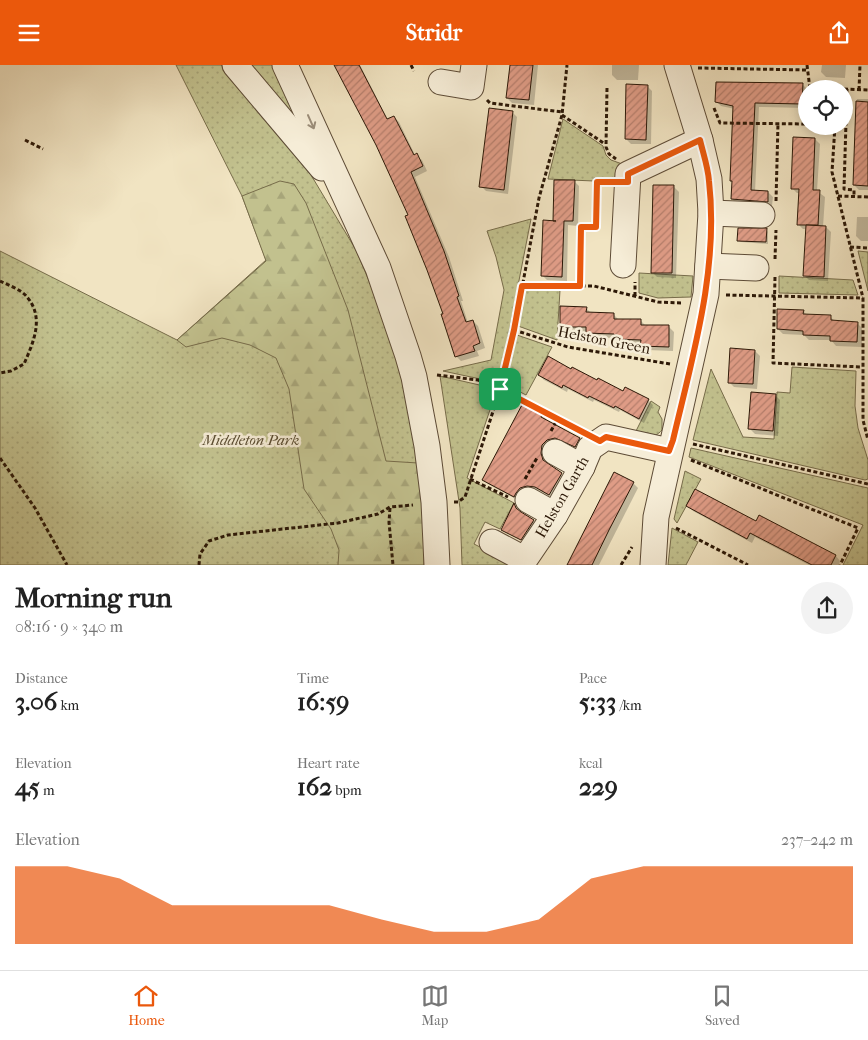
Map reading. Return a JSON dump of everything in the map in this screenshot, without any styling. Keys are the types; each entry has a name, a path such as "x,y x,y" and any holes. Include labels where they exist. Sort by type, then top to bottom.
{"street":[{"path":"235,65 341,190"},
{"path":"285,65 378,268 408,355 427,446 434,502 437,565"},
{"path":"653,565 656,517 705,299 711,213 709,179 679,66"},
{"path":"441,82 472,76"},
{"path":"623,265 633,176 700,140"},
{"path":"711,213 771,218"},
{"path":"708,266 769,271"},
{"name":"Helston Garth","path":"523,562 555,515 582,467 590,448 606,437 671,445"},
{"path":"555,452 582,467"},
{"path":"528,500 555,515"},
{"path":"492,542 523,562"}],"path":[{"path":"411,65 414,71"},
{"path":"200,565 200,554 209,541 228,535 338,523 378,514 390,507 434,502 458,502 465,497 500,389 514,330 539,197 562,114 567,65"},
{"path":"777,65 777,70"},
{"path":"807,65 809,80"},
{"path":"859,90 860,65"},
{"path":"679,66 808,70"},
{"path":"472,76 490,103 562,114 606,144"},
{"path":"580,286 581,227 596,227 597,182 633,176 630,163 614,158 609,153 606,144 607,88"},
{"path":"853,90 868,90"},
{"path":"711,100 720,123 798,124"},
{"path":"778,123 769,271 775,296 773,363 862,367"},
{"path":"834,135 832,172 863,298 862,420 868,441"},
{"path":"845,135 844,189 854,190 854,197"},
{"path":"25,140 42,149"},
{"path":"838,196 868,197"},
{"path":"850,247 868,248"},
{"path":"0,281 27,296 36,315 37,330 24,365 11,371 0,373"},
{"path":"522,286 594,286 658,302 775,296 863,298"},
{"name":"Helston Green","path":"514,330 568,347 690,368"},
{"path":"437,375 478,380 500,389 600,441"},
{"path":"671,445 868,484"},
{"path":"671,445 858,528 840,565"},
{"path":"0,458 35,508 67,565"},
{"path":"470,479 514,500 528,500"},
{"path":"390,507 389,522 393,565"},
{"path":"656,517 748,565"}],"green space":[{"name":"Middleton Park","path":"176,65 221,65 311,175 356,250 388,326 405,392 418,463 424,565 0,565 0,251 177,340 266,260 242,196"},
{"path":"248,65 273,65 298,113 294,118"},
{"path":"563,119 603,146 606,155 611,160 628,166 619,178 594,178 594,181 548,179"},
{"path":"280,181 294,184 306,203 348,310 386,461 418,463 425,518 424,565 338,565 339,550 331,529 304,489 289,389 276,358 250,345 222,338 186,347 177,340 266,261 242,196"},
{"path":"531,219 499,383 443,371 491,360 504,290 487,231"},
{"path":"858,251 868,252 868,291"},
{"path":"639,273 693,276 691,297 658,298 639,293"},
{"path":"779,276 853,280 858,295 779,293"},
{"path":"525,289 560,290 557,340 518,326"},
{"path":"517,335 552,347 526,395 505,384"},
{"path":"792,367 856,371 855,406 858,428 868,460 868,479 865,480 693,440 711,369 743,437 774,439 777,392 790,393"},
{"path":"440,376 497,389 467,478 514,503 500,529 485,522 474,544 516,565 462,565 460,508"},
{"path":"651,401 660,407 658,412 662,419 662,430 652,437 634,435"},
{"path":"691,448 868,488 868,565 843,565 863,525 689,457"},
{"path":"685,471 701,479 677,523 674,519"},
{"path":"672,528 698,542 686,565 668,565"}],"building":[{"path":"334,65 359,65 387,119 394,116 414,155 417,153 423,166 411,172 444,251 466,322 473,320 480,343 473,346 475,351 455,357 441,314 443,314 405,216 408,215 376,145"},
{"path":"510,65 533,65 529,100 506,98"},
{"path":"716,82 798,83 798,104 755,103 751,190 768,191 768,202 731,199 733,106 715,102"},
{"path":"626,84 648,85 646,140 625,139"},
{"path":"856,101 868,102 868,186 853,185"},
{"path":"489,108 513,111 504,190 479,187"},
{"path":"793,137 815,138 813,190 820,190 818,225 797,225 799,189 791,189"},
{"path":"554,180 575,180 573,221 564,221 562,277 541,276 543,220 553,221"},
{"path":"653,185 674,185 672,273 651,273"},
{"path":"806,225 826,226 824,277 803,276"},
{"path":"738,228 767,228 766,242 737,241"},
{"path":"560,306 587,307 586,312 614,313 614,319 641,319 641,325 669,325 669,347 640,346 641,340 614,339 614,334 586,333 586,327 560,327"},
{"path":"777,309 804,310 803,314 831,315 831,320 858,322 857,342 830,341 830,336 803,335 803,331 777,329"},
{"path":"730,348 755,350 753,384 728,383"},
{"path":"548,356 571,369 572,367 597,380 598,378 623,391 625,387 649,399 639,419 615,406 614,408 589,396 588,398 563,385 562,388 538,375"},
{"path":"751,392 776,394 773,431 748,429"},
{"path":"523,403 543,413 541,417 580,438 575,447 555,438 547,440 542,445 541,453 543,460 562,473 549,495 535,487 527,486 520,488 514,497 482,480"},
{"path":"614,472 634,482 592,565 567,565"},
{"path":"695,489 756,521 759,515 836,555 831,565 812,565 750,533 747,539 686,506"},
{"path":"514,503 516,508 534,520 521,540 501,530"}],"route":[{"path":"700,140 709,179 711,213 706,295 669,451 606,437 600,441 500,389 522,286 580,286 581,227 596,227 597,182 628,182 628,174 700,140"}]}
